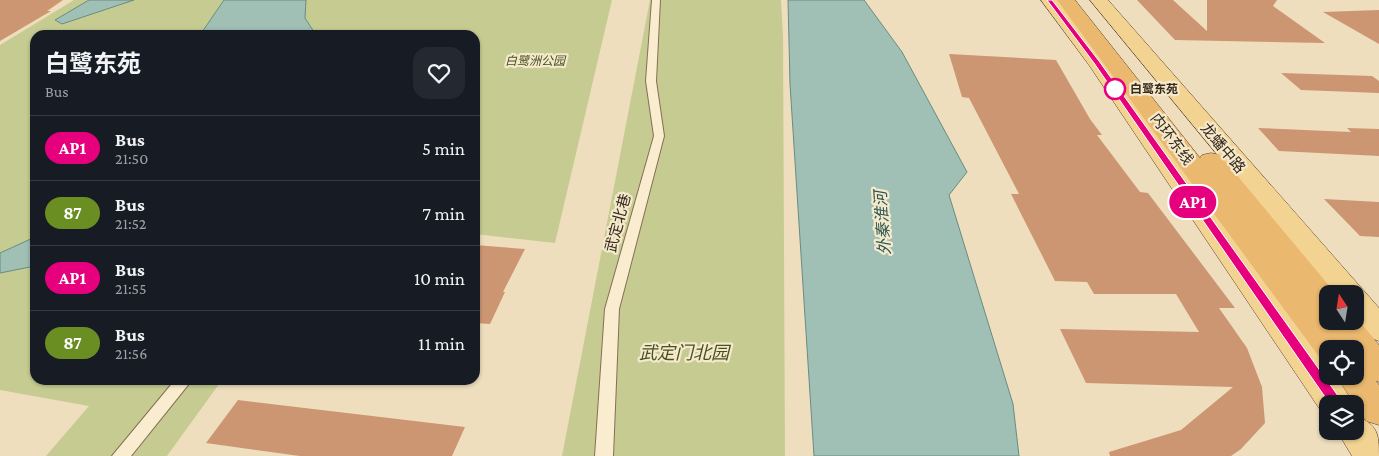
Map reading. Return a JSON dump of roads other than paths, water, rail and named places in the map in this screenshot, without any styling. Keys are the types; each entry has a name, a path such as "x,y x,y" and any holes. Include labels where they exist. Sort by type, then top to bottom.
{"highway":[{"name":"内环东线","path":"1066,0 1325,340"},
{"name":"内环东线","path":"1082,0 1319,294"},
{"path":"1348,330 1379,369"},
{"path":"1360,385 1379,411"}],"main road":[{"path":"1050,0 1097,62 1330,395"},
{"name":"龙蟠中路","path":"1099,0 1341,285"},
{"path":"1364,312 1379,329"},
{"path":"1361,440 1373,456"}],"lane":[{"name":"武定北巷","path":"604,456 612,309 659,136 651,81 656,0"},
{"path":"121,456 180,385"}],"water":[{"path":"89,0 134,0 62,24 55,20"},
{"path":"224,0 306,0 305,18 313,30 203,30"},
{"name":"外秦淮河","path":"788,0 864,0 902,52 967,172 949,195 1013,404 1019,456 814,456 790,84"},
{"path":"30,239 30,267 0,273 0,253"}],"place":[{"name":"白鹭东苑","path":"1115,89"}],"park label":[{"name":"白鹭洲公园","path":"535,61"},
{"name":"武定门北园","path":"684,353"}]}
